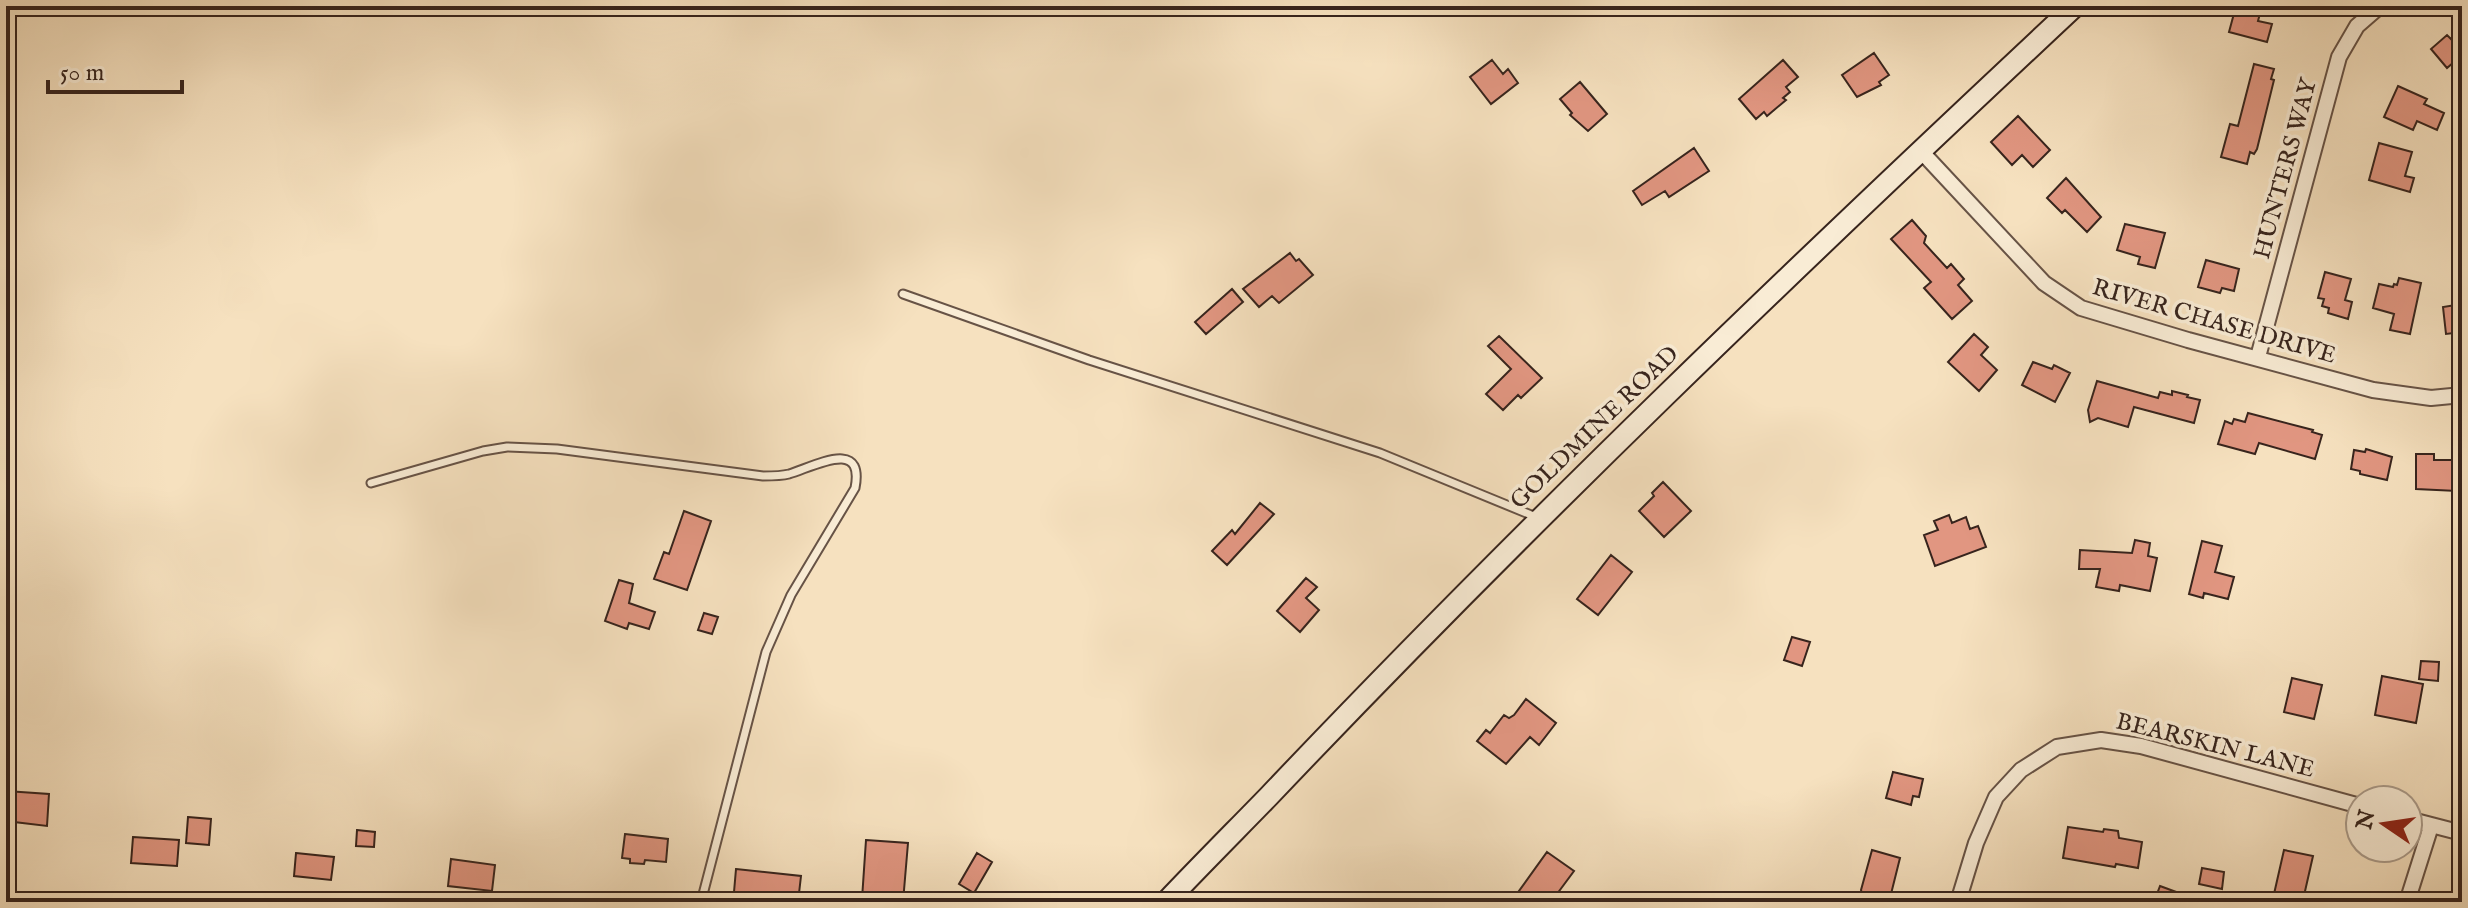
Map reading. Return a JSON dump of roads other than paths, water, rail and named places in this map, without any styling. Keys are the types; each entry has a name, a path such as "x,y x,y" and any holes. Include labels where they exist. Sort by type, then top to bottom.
{"main road":[{"name":"GOLDMINE ROAD","path":"1166,902 1538,518 1920,150 2075,6"}],"street":[{"name":"HUNTERS WAY","path":"2258,357 2339,57 2357,26 2380,6"},
{"name":"RIVER CHASE DRIVE","path":"1920,150 2044,283 2081,308 2373,390 2431,398 2462,395"},
{"name":"BEARSKIN LANE","path":"1958,902 1976,843 1996,797 2021,770 2057,747 2101,740 2141,746 2344,802"},
{"path":"2424,824 2462,833"},
{"path":"2407,902 2431,826"}],"lane":[{"path":"903,294 1089,360 1380,453 1538,518"},
{"path":"371,483 507,447 557,449 763,476 784,475 828,459 842,458 854,466 858,474 855,488 791,595 766,652 701,902"}]}
